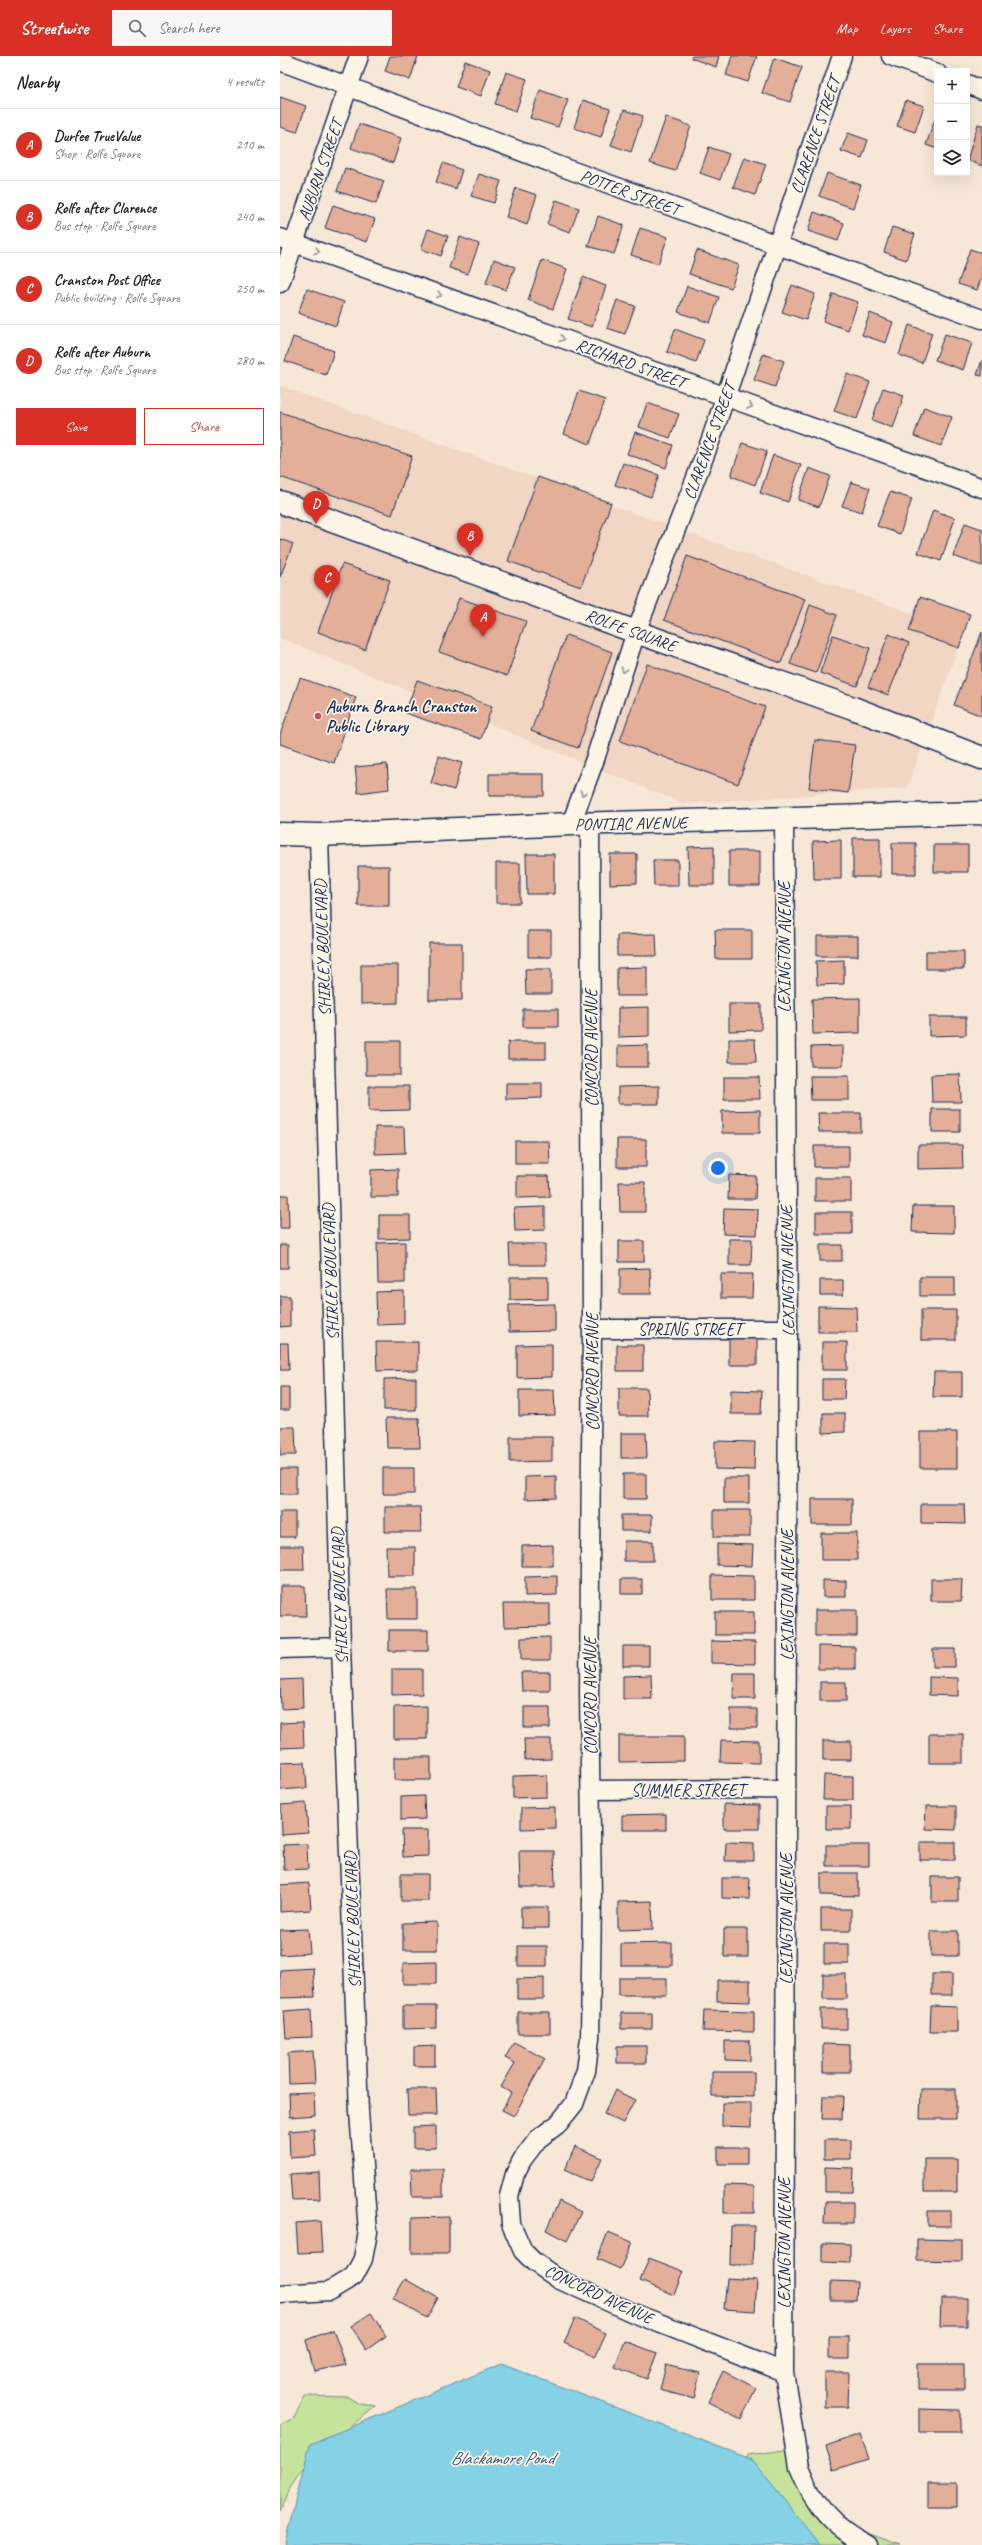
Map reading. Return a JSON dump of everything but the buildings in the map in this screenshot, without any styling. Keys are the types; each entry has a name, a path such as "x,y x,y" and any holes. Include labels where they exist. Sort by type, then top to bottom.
{"main road":[{"name":"ROLFE SQUARE","path":"280,502 636,632 853,708 982,758"},
{"name":"PONTIAC AVENUE","path":"280,834 319,835 581,824 982,813"}],"street":[{"name":"AUBURN STREET","path":"280,283 287,241 349,86 359,56"},
{"name":"CLARENCE STREET","path":"581,824 595,759 636,632 726,397 842,56"},
{"path":"891,56 934,72"},
{"name":"POTTER STREET","path":"280,61 777,246 982,319"},
{"path":"970,85 982,90"},
{"name":"RICHARD STREET","path":"287,241 982,488"},
{"name":"LEXINGTON AVENUE","path":"784,819 788,1329 784,2372 796,2452 805,2481 820,2509 855,2538 868,2545"},
{"name":"CONCORD AVENUE","path":"581,824 592,1329 589,1685 591,1790 590,2038 586,2071 580,2093 567,2114 538,2139 522,2160 515,2174 509,2196 511,2224 516,2238 534,2262 560,2280 631,2312 784,2372"},
{"name":"SHIRLEY BOULEVARD","path":"280,2294 329,2291 354,2276 363,2259 368,2232 359,2112 341,1647 319,835"},
{"name":"SPRING STREET","path":"592,1329 788,1329"},
{"path":"280,1649 341,1647"},
{"name":"SUMMER STREET","path":"591,1790 786,1790"}],"shaded area":[{"path":"280,386 964,632 907,788 684,804 280,638"}],"green space":[{"path":"305,2396 348,2397 359,2404 376,2406 333,2440 307,2464 287,2493 280,2511 280,2425 294,2418"},
{"path":"792,2449 799,2471 843,2524 900,2545 811,2545 737,2471 748,2455"}],"water":[{"name":"Blackamore Pond","path":"501,2364 751,2459 820,2545 284,2545 310,2444"}],"place":[{"name":"Rolfe after Auburn","path":"316,524"},
{"name":"Rolfe after Clarence","path":"470,556"},
{"name":"Cranston Post Office","path":"327,598"},
{"name":"Durfee TrueValue","path":"483,637"},
{"name":"Auburn Branch Cranston Public Library","path":"318,716"}]}
